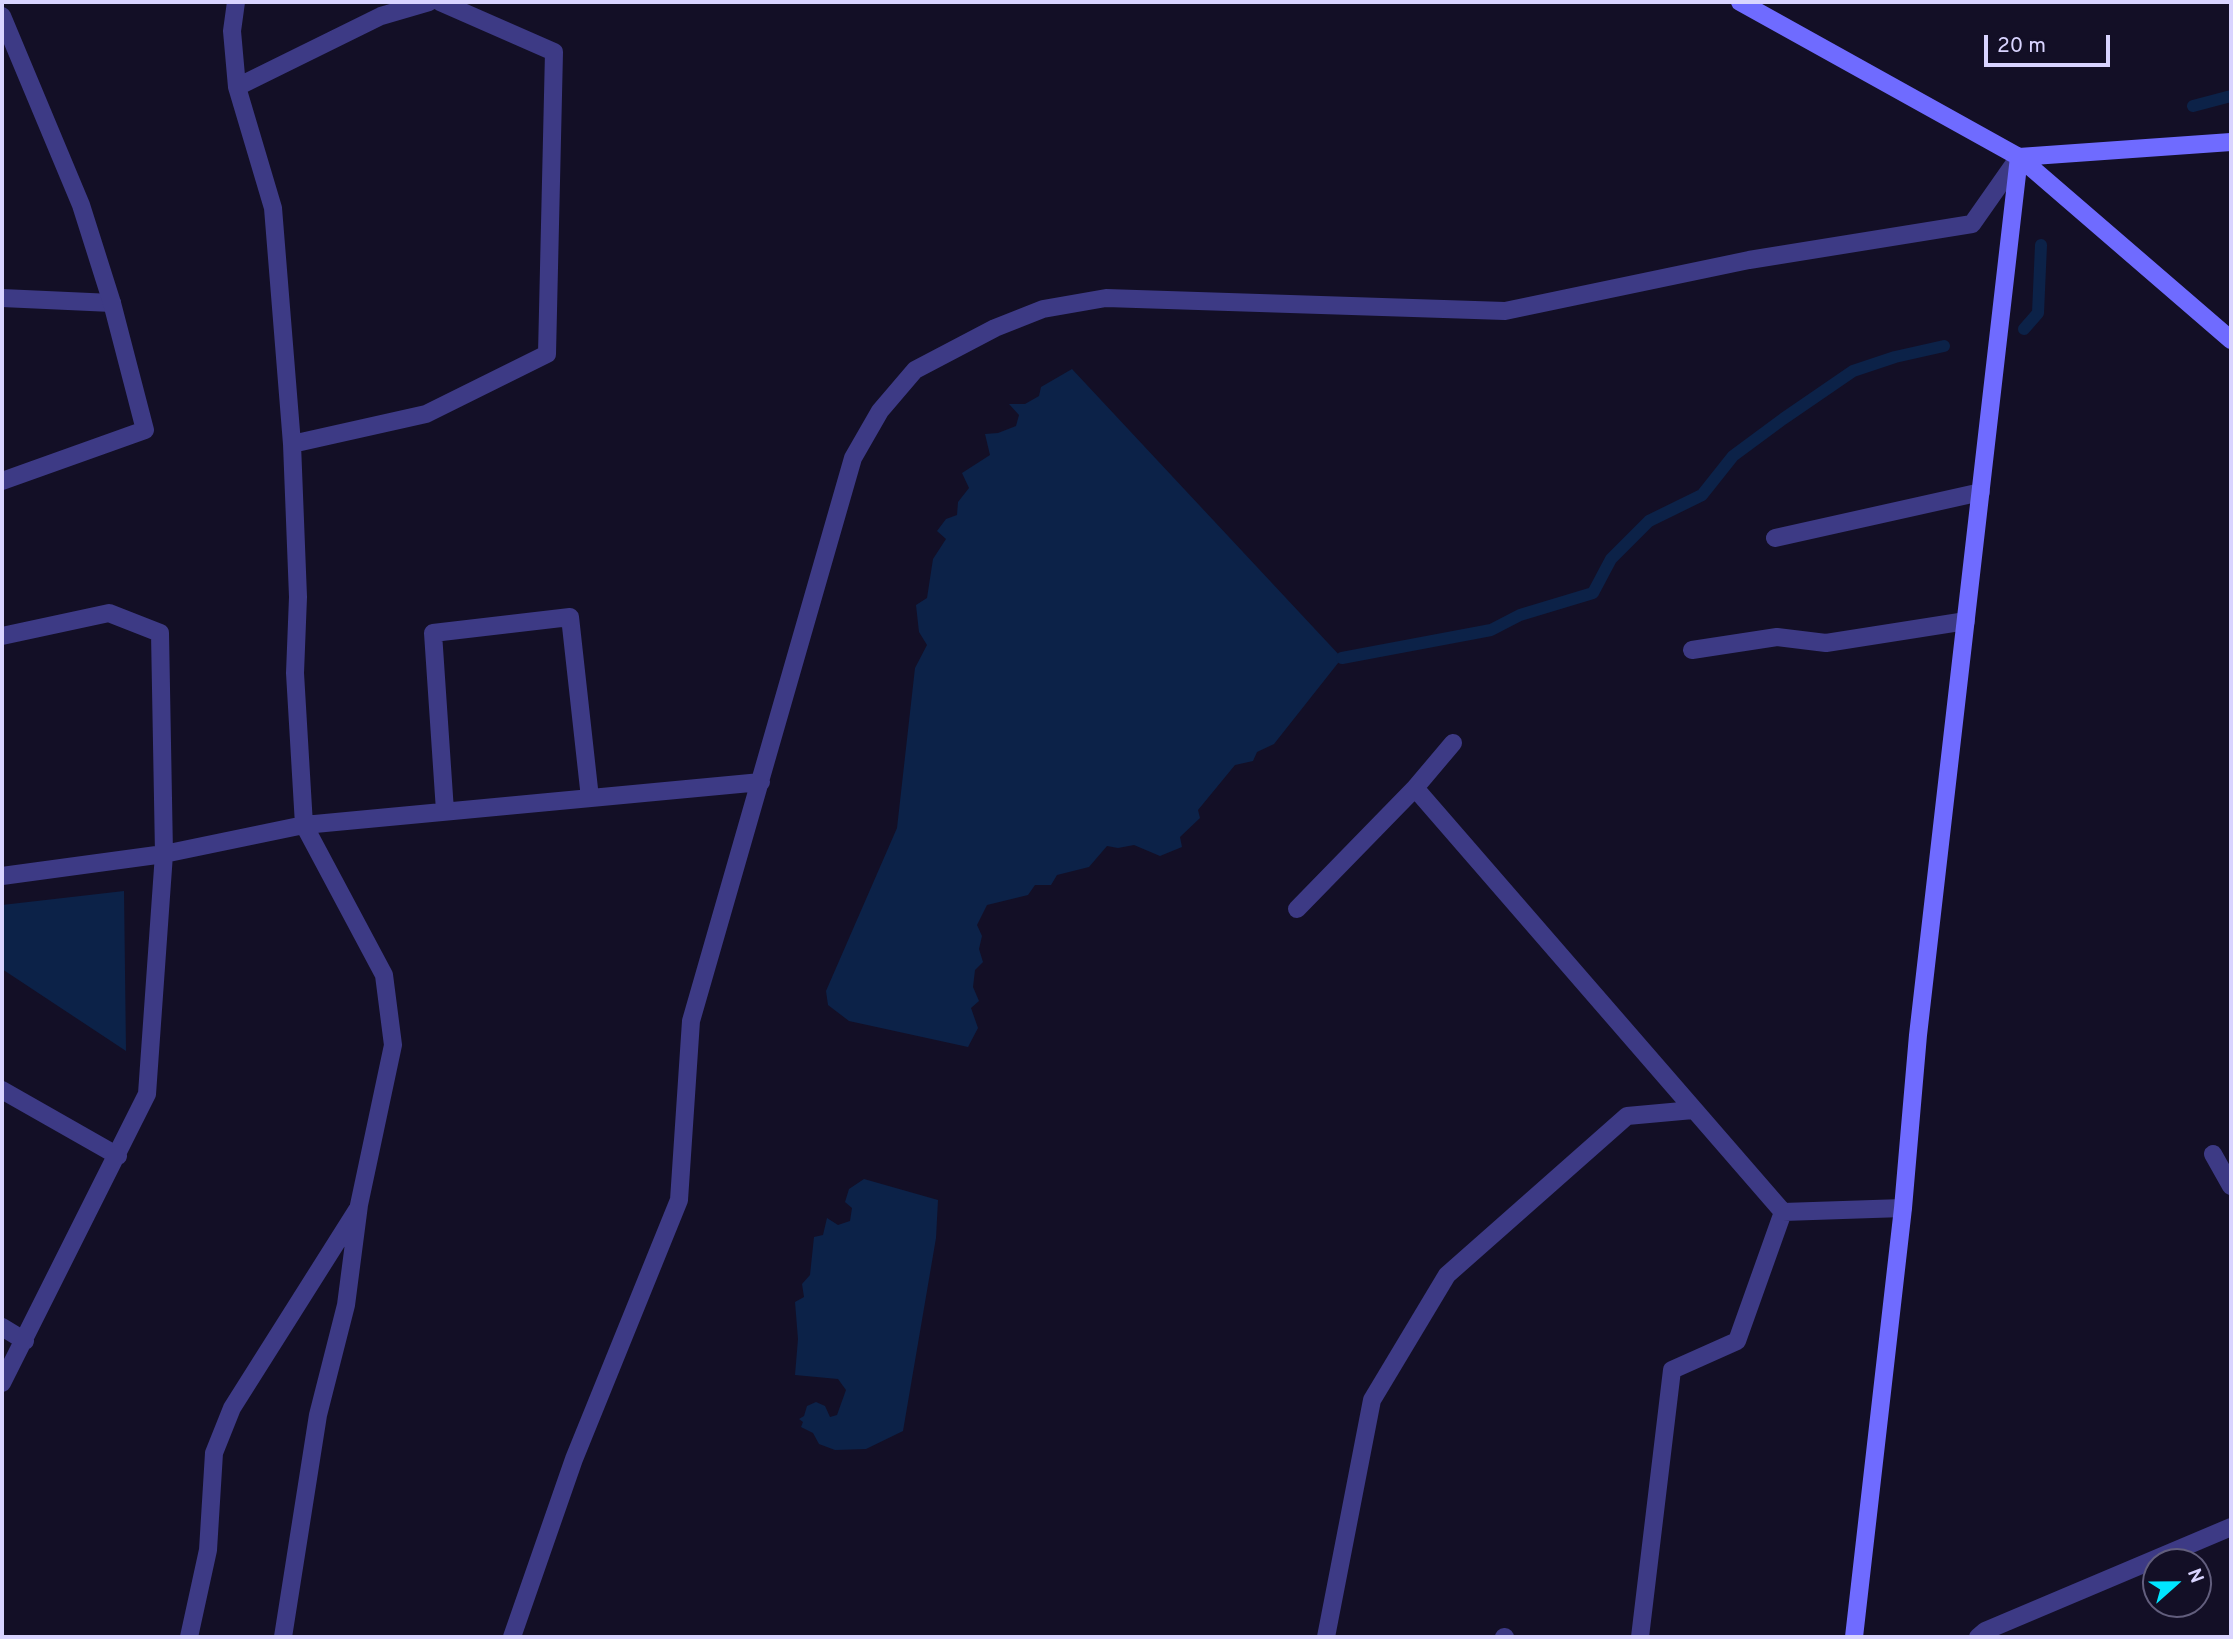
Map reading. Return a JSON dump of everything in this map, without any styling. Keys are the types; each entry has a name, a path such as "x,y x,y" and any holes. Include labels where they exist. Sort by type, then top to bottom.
{"street":[{"path":"236,2 232,31 237,87 273,208 292,444 298,597 295,673 304,825 384,975 393,1045 359,1206 346,1305 318,1415 283,1637"},
{"path":"237,87 381,16 429,2"},
{"path":"292,444 426,414 547,354 554,52 440,2"},
{"path":"1740,2 2020,157 2231,340"},
{"path":"2,16 81,205 112,303 145,430 2,481"},
{"path":"2020,157 2231,142"},
{"path":"1854,1637 1903,1208 1918,1035 2020,157"},
{"path":"512,1637 574,1459 679,1200 691,1021 853,458 880,411 915,370 995,328 1043,309 1106,298 1504,311 1749,260 1972,225 2020,157"},
{"path":"2,298 112,303"},
{"path":"1775,538 1981,492"},
{"path":"2,636 110,612 160,633 164,854 147,1094 2,1383"},
{"path":"446,811 433,633 570,617 590,798"},
{"path":"1692,650 1777,637 1826,643 1966,621"},
{"path":"1297,909 1415,788 1453,743"},
{"path":"2,876 164,854 304,825 761,782"},
{"path":"1415,788 1783,1212"},
{"path":"2,1090 118,1156"},
{"path":"1326,1637 1372,1400 1447,1275 1627,1116 1693,1110"},
{"path":"2213,1154 2231,1186"},
{"path":"188,1637 208,1550 214,1453 232,1408 359,1206"},
{"path":"1783,1212 1903,1208"},
{"path":"1640,1637 1672,1370 1737,1341 1783,1212"},
{"path":"2,1327 25,1341"},
{"path":"1984,1635 2231,1527"}],"water":[{"path":"1072,369 1342,658 1274,744 1257,752 1253,761 1235,765 1198,810 1200,818 1180,837 1182,847 1160,856 1134,845 1118,848 1107,846 1089,867 1057,875 1051,885 1035,885 1028,895 987,905 977,925 982,936 979,949 983,962 975,970 973,987 979,1001 971,1008 978,1028 968,1047 849,1021 828,1005 826,991 897,828 915,668 927,645 919,632 916,605 927,598 933,559 946,539 937,531 946,519 957,515 958,502 969,488 962,473 990,455 985,434 998,433 1016,426 1019,415 1009,404 1025,404 1039,396 1041,387"},
{"path":"124,891 126,1051 2,969 2,905"},
{"path":"864,1179 938,1200 936,1238 903,1431 866,1449 835,1450 819,1444 813,1433 801,1427 803,1422 799,1419 804,1416 807,1406 816,1402 825,1406 830,1417 837,1415 846,1390 838,1379 795,1375 798,1339 795,1302 804,1297 802,1284 810,1275 814,1237 823,1235 827,1218 838,1225 850,1221 852,1208 845,1202 849,1189"}],"waterway":[{"path":"2193,106 2231,96"},
{"path":"2024,329 2038,313 2041,245"},
{"path":"1342,658 1491,630 1520,615 1593,593 1611,559 1649,521 1702,495 1733,456 1783,419 1853,371 1895,357 1944,346"}]}
